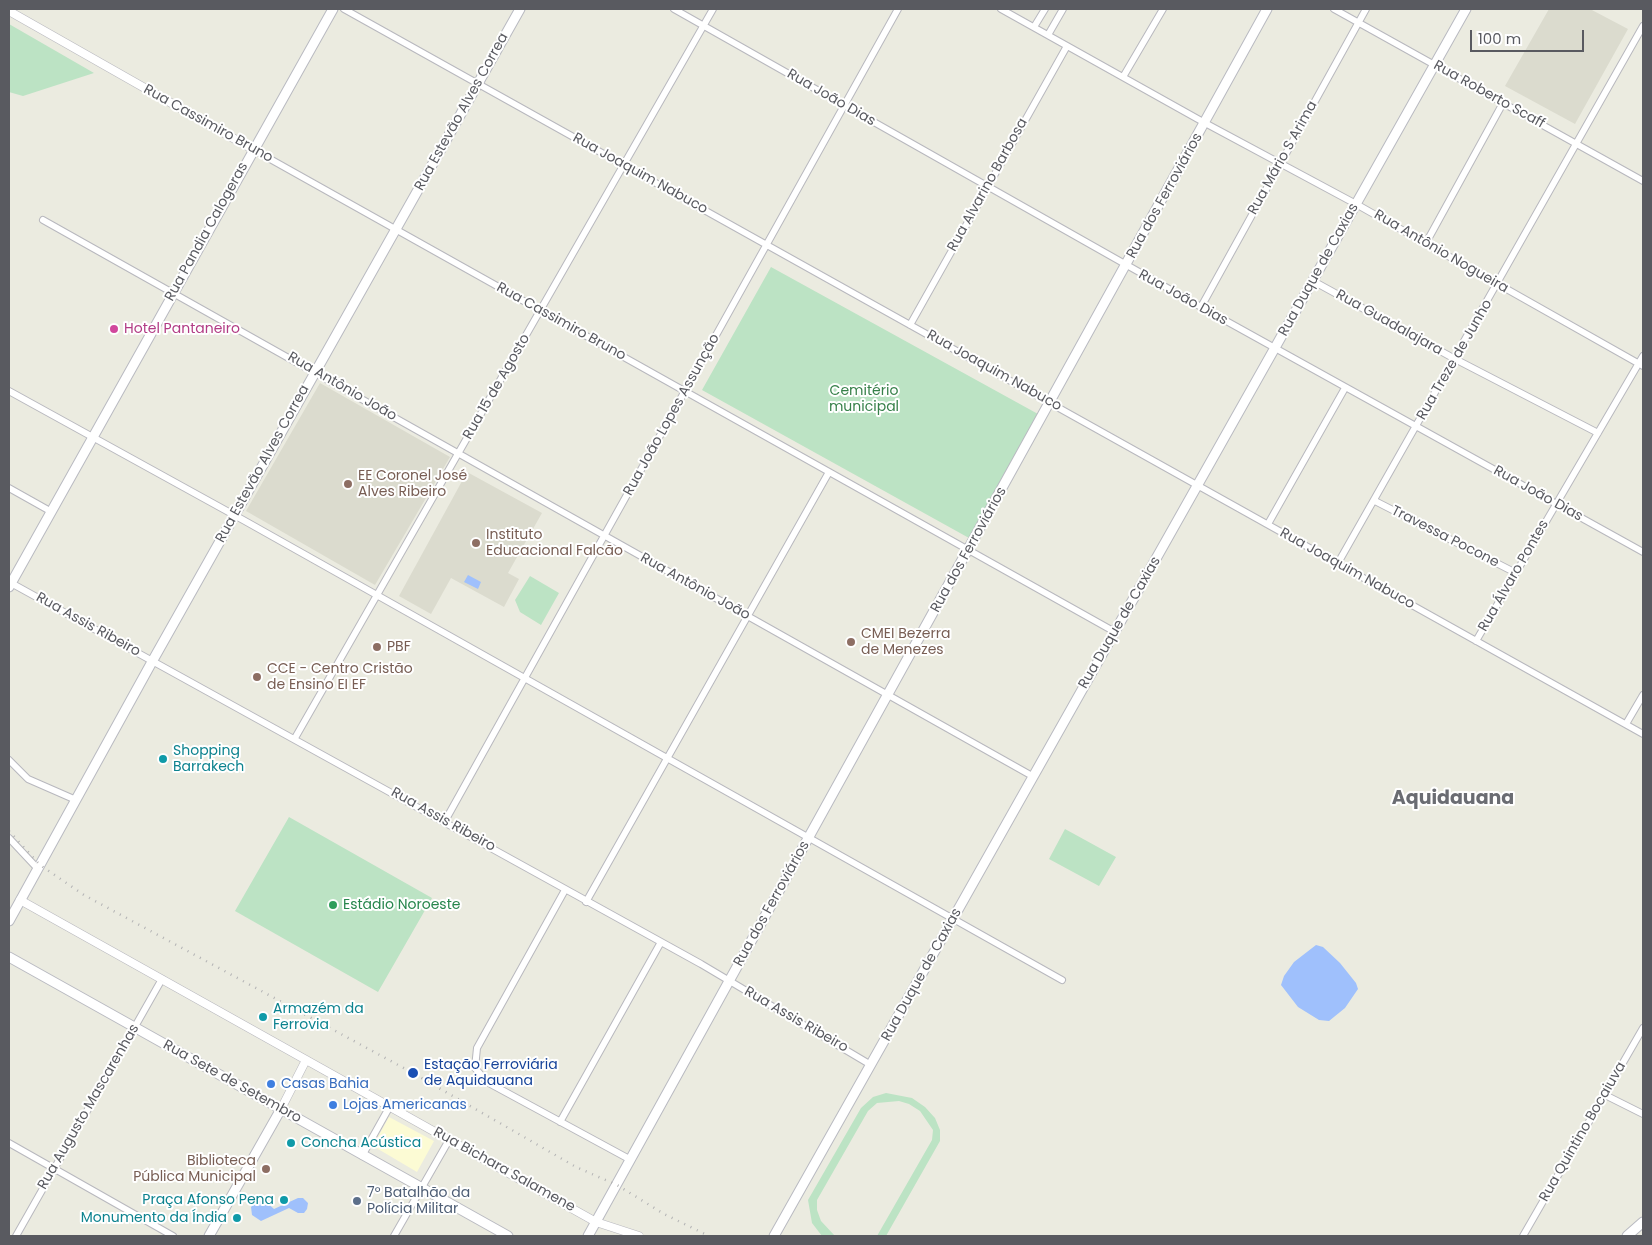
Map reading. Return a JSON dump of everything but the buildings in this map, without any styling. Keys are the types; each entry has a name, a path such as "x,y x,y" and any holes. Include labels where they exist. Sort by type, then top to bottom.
{"main road":[{"name":"Rua Pandia Calogeras","path":"10,585 172,293 334,9"},
{"name":"Rua Estevão Alves Correa","path":"9,922 234,515 520,9"},
{"name":"Rua dos Ferroviários","path":"596,1222 1267,9"},
{"name":"Rua Duque de Caxias","path":"774,1236 1466,9"},
{"name":"Rua Sete de Setembro","path":"9,956 362,1156 508,1236"},
{"path":"209,1236 281,1109"},
{"path":"588,1236 596,1222"},
{"path":"1627,1236 1643,1222"}],"street":[{"name":"Rua Joaquim Nabuco","path":"344,9 1643,734"},
{"name":"Rua João Dias","path":"674,9 1200,307 1643,552"},
{"name":"Rua 15 de Agosto","path":"295,738 713,9"},
{"name":"Rua João Lopes Assunção","path":"445,821 898,9"},
{"name":"Rua Antônio Nogueira","path":"1001,9 1205,123 1356,204 1641,365"},
{"path":"1034,27 1045,9"},
{"path":"1048,35 1063,9"},
{"path":"1123,77 1164,9"},
{"name":"Rua Roberto Scaff","path":"1334,9 1643,181"},
{"name":"Rua Mário S Arima","path":"1200,307 1366,9"},
{"name":"Rua Cassimiro Bruno","path":"9,11 1115,632"},
{"name":"Rua Treze de Junho","path":"1338,564 1643,26"},
{"name":"Rua Alvarino Barbosa","path":"910,325 1067,46"},
{"path":"1426,243 1503,103"},
{"name":"Rua Antônio João","path":"43,220 1034,777"},
{"name":"Rua Guadalajara","path":"1313,281 1455,359 1598,433"},
{"name":"Rua Álvaro Pontes","path":"1476,640 1598,433 1641,365 1643,356"},
{"path":"1268,524 1346,388"},
{"path":"9,392 234,515 375,596 1062,980"},
{"path":"586,902 830,472"},
{"path":"9,488 50,511"},
{"name":"Travessa Pocone","path":"1375,501 1516,573"},
{"name":"Rua Assis Ribeiro","path":"10,585 153,660 445,821 586,902 730,981 871,1064"},
{"path":"1626,724 1643,695"},
{"path":"9,760 28,779 76,800"},
{"path":"9,838 38,869"},
{"path":"565,890 477,1048 475,1068 487,1082 631,1160"},
{"name":"Rua Bichara Salamene","path":"20,900 596,1222 639,1236"},
{"path":"560,1122 661,942"},
{"name":"Rua Augusto Mascarenhas","path":"16,1236 162,979"},
{"name":"Rua Quintino Bocaiuva","path":"1523,1236 1643,1028"},
{"path":"281,1109 306,1060"},
{"path":"1605,1095 1643,1114"},
{"path":"362,1156 390,1106"},
{"path":"394,1236 449,1140"},
{"path":"9,1143 174,1236"}],"shaded area":[{"path":"1549,9 1590,9 1628,29 1575,124 1505,86"},
{"name":"EE Coronel José Alves Ribeiro","path":"320,383 450,457 375,585 246,511"},
{"name":"Instituto Educacional Falcão","path":"467,472 542,513 508,573 519,579 504,607 451,578 431,614 399,596"},
{"path":"389,1117 434,1141 417,1172 373,1146"}],"green space":[{"path":"9,24 94,73 23,96 9,92"},
{"name":"Cemitério municipal","path":"771,267 1038,414 969,538 702,390"},
{"path":"530,576 559,593 541,625 520,612 515,600"},
{"name":"Estádio Noroeste","path":"289,817 432,898 378,992 235,911"},
{"path":"1065,829 1116,857 1099,886 1049,859"},
{"path":"886,1093 912,1098 925,1107 935,1118 940,1130 940,1141 886,1236 877,1236 932,1140 933,1130 920,1111 909,1104 899,1101 877,1103 868,1111 817,1200 817,1210 821,1221 835,1236 822,1236 812,1223 808,1200 861,1108 873,1097"}],"water":[{"path":"468,575 481,582 478,589 464,582"},
{"path":"1316,945 1323,947 1340,963 1356,983 1358,989 1345,1008 1329,1021 1319,1020 1298,1007 1281,985 1284,976 1294,962"},
{"path":"298,1198 303,1198 308,1203 304,1213 298,1213 289,1208 261,1221 252,1215 251,1207 257,1201 265,1201 274,1209"}],"railway":[{"path":"9,831 40,865 84,895 413,1073 576,1167 617,1185 664,1214 709,1236"}],"place":[{"name":"Hotel Pantaneiro","path":"114,329"},
{"name":"EE Coronel José Alves Ribeiro","path":"348,484"},
{"name":"Instituto Educacional Falcão","path":"476,543"},
{"name":"CMEI Bezerra de Menezes","path":"851,642"},
{"name":"PBF","path":"377,647"},
{"name":"CCE - Centro Cristão de Ensino EI EF","path":"257,677"},
{"name":"Shopping Barrakech","path":"163,759"},
{"name":"Estádio Noroeste","path":"333,905"},
{"name":"Armazém da Ferrovia","path":"263,1017"},
{"name":"Estação Ferroviária de Aquidauana","path":"413,1073"},
{"name":"Casas Bahia","path":"271,1084"},
{"name":"Lojas Americanas","path":"333,1105"},
{"name":"Concha Acústica","path":"291,1143"},
{"name":"Biblioteca Pública Municipal","path":"266,1169"},
{"name":"Praça Afonso Pena","path":"284,1200"},
{"name":"7° Batalhão da Polícia Militar","path":"357,1201"},
{"name":"Monumento da Índia","path":"237,1218"}],"district":[{"name":"Aquidauana","path":"1453,799"}]}
